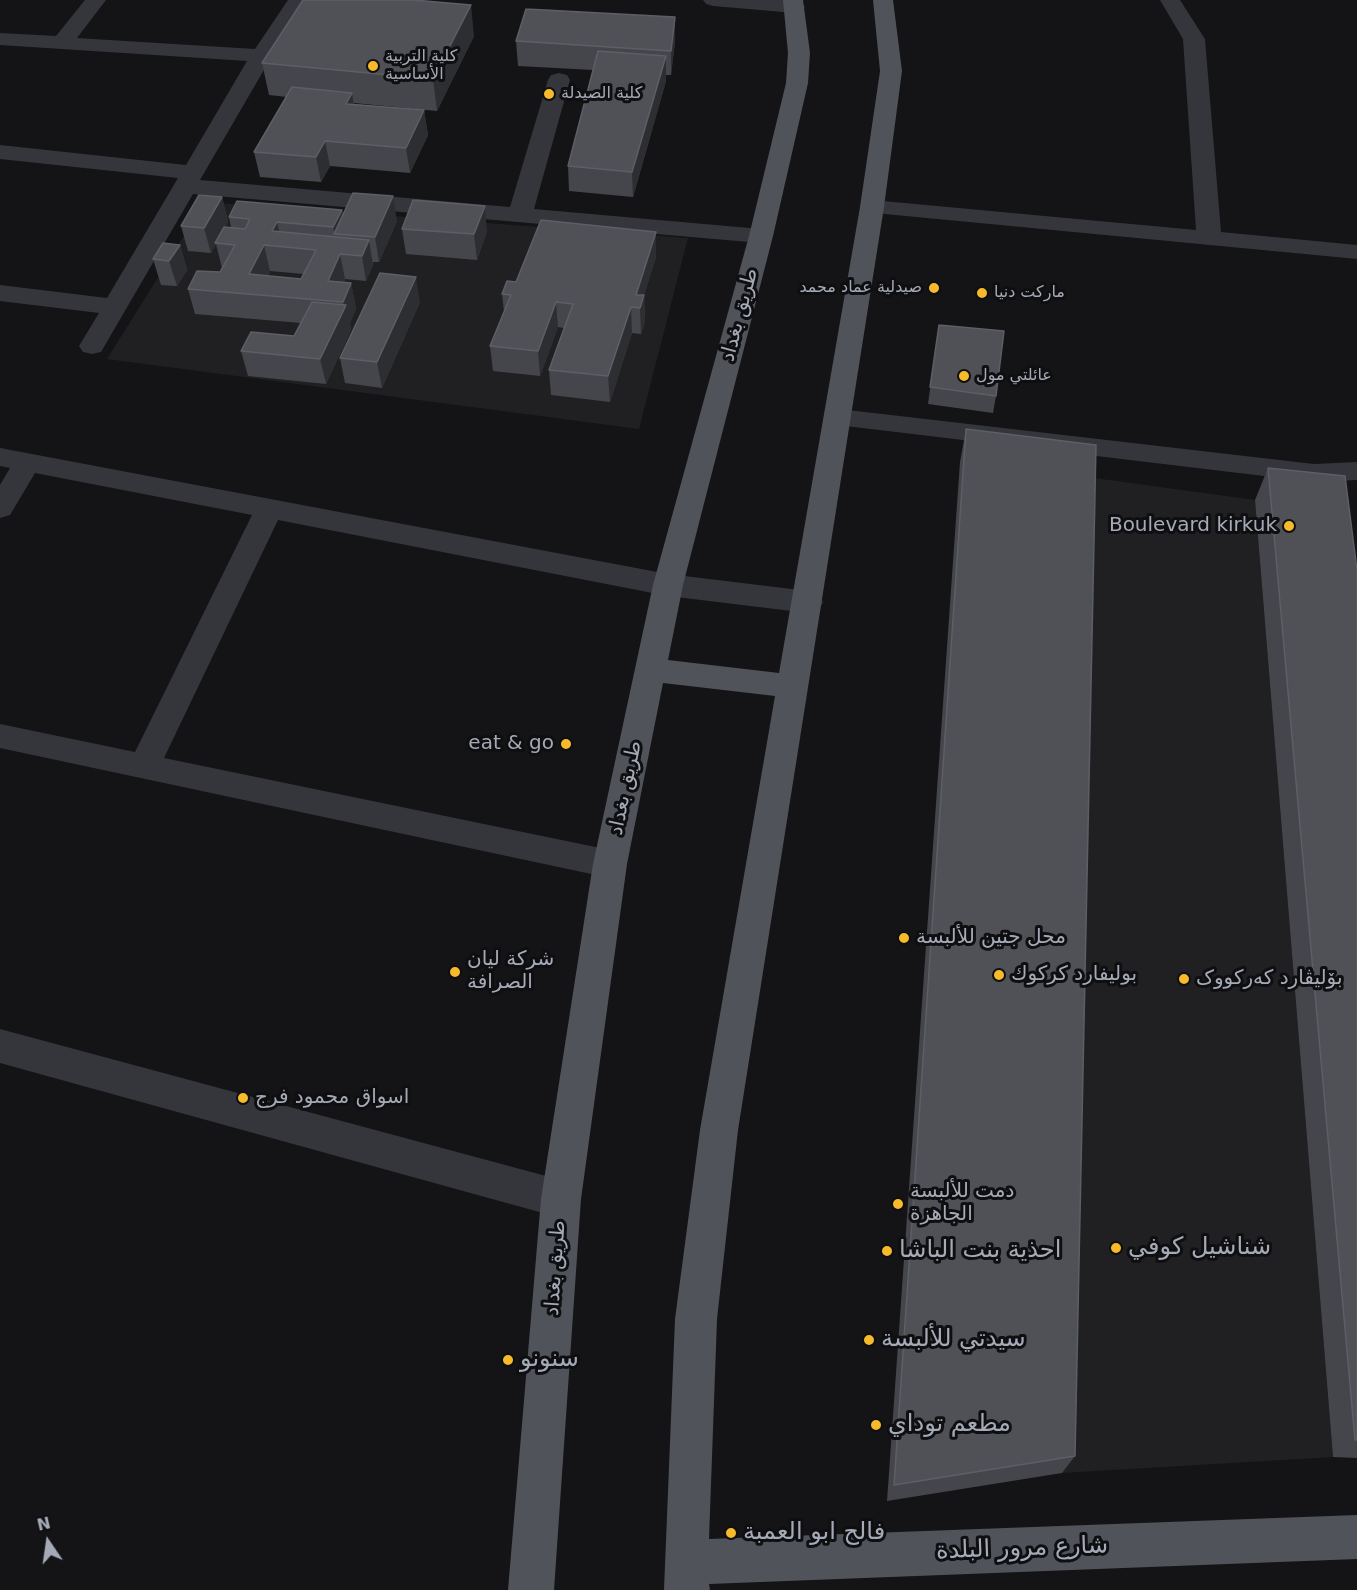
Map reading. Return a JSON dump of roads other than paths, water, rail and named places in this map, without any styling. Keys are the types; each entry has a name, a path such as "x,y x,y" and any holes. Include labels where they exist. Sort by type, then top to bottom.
{"main road":[{"path":"687,1576 696,1319 719,1130 839,418 872,207 891,71 891,44 883,0"},
{"name":"طريق بغداد","path":"531,1590 561,1199 610,864 668,585 761,236 797,83 799,53 794,3"},
{"path":"651,670 794,686"},
{"name":"شارع مرور البلدة","path":"687,1576 1357,1537"}],"street":[{"path":"61,44 96,0"},
{"path":"92,346 261,56 298,0"},
{"path":"713,0 794,3"},
{"path":"1170,0 1194,39 1209,237"},
{"path":"0,39 261,56"},
{"path":"520,215 559,80"},
{"path":"0,152 190,180 520,215 761,236"},
{"path":"872,207 1357,252"},
{"path":"0,293 115,307"},
{"path":"839,418 1314,473 1357,471"},
{"path":"0,457 668,585 808,602"},
{"path":"0,508 28,462"},
{"path":"143,768 270,508"},
{"path":"0,736 143,768 610,864"},
{"path":"0,1046 561,1199"}],"place":[{"name":"كلية التربية الأساسية","path":"373,66"},
{"name":"كلية الصيدلة","path":"549,94"},
{"name":"صيدلية عماد محمد","path":"934,288"},
{"name":"ماركت دنيا","path":"982,293"},
{"name":"عائلتي مول","path":"964,376"},
{"name":"Boulevard kirkuk","path":"1289,526"},
{"name":"eat & go","path":"566,744"},
{"name":"محل جتين للألبسة","path":"904,938"},
{"name":"شركة ليان الصرافة","path":"455,972"},
{"name":"بوليفارد كركوك","path":"999,975"},
{"name":"بۆلیڤارد کەرکووک","path":"1184,979"},
{"name":"اسواق محمود فرج","path":"243,1098"},
{"name":"دمت للألبسة الجاهزة","path":"898,1204"},
{"name":"شناشيل كوفي","path":"1116,1248"},
{"name":"احذية بنت الباشا","path":"887,1251"},
{"name":"سيدتي للألبسة","path":"869,1340"},
{"name":"سنونو","path":"508,1360"},
{"name":"مطعم توداي","path":"876,1425"},
{"name":"فالح ابو العمبة","path":"731,1533"}]}
